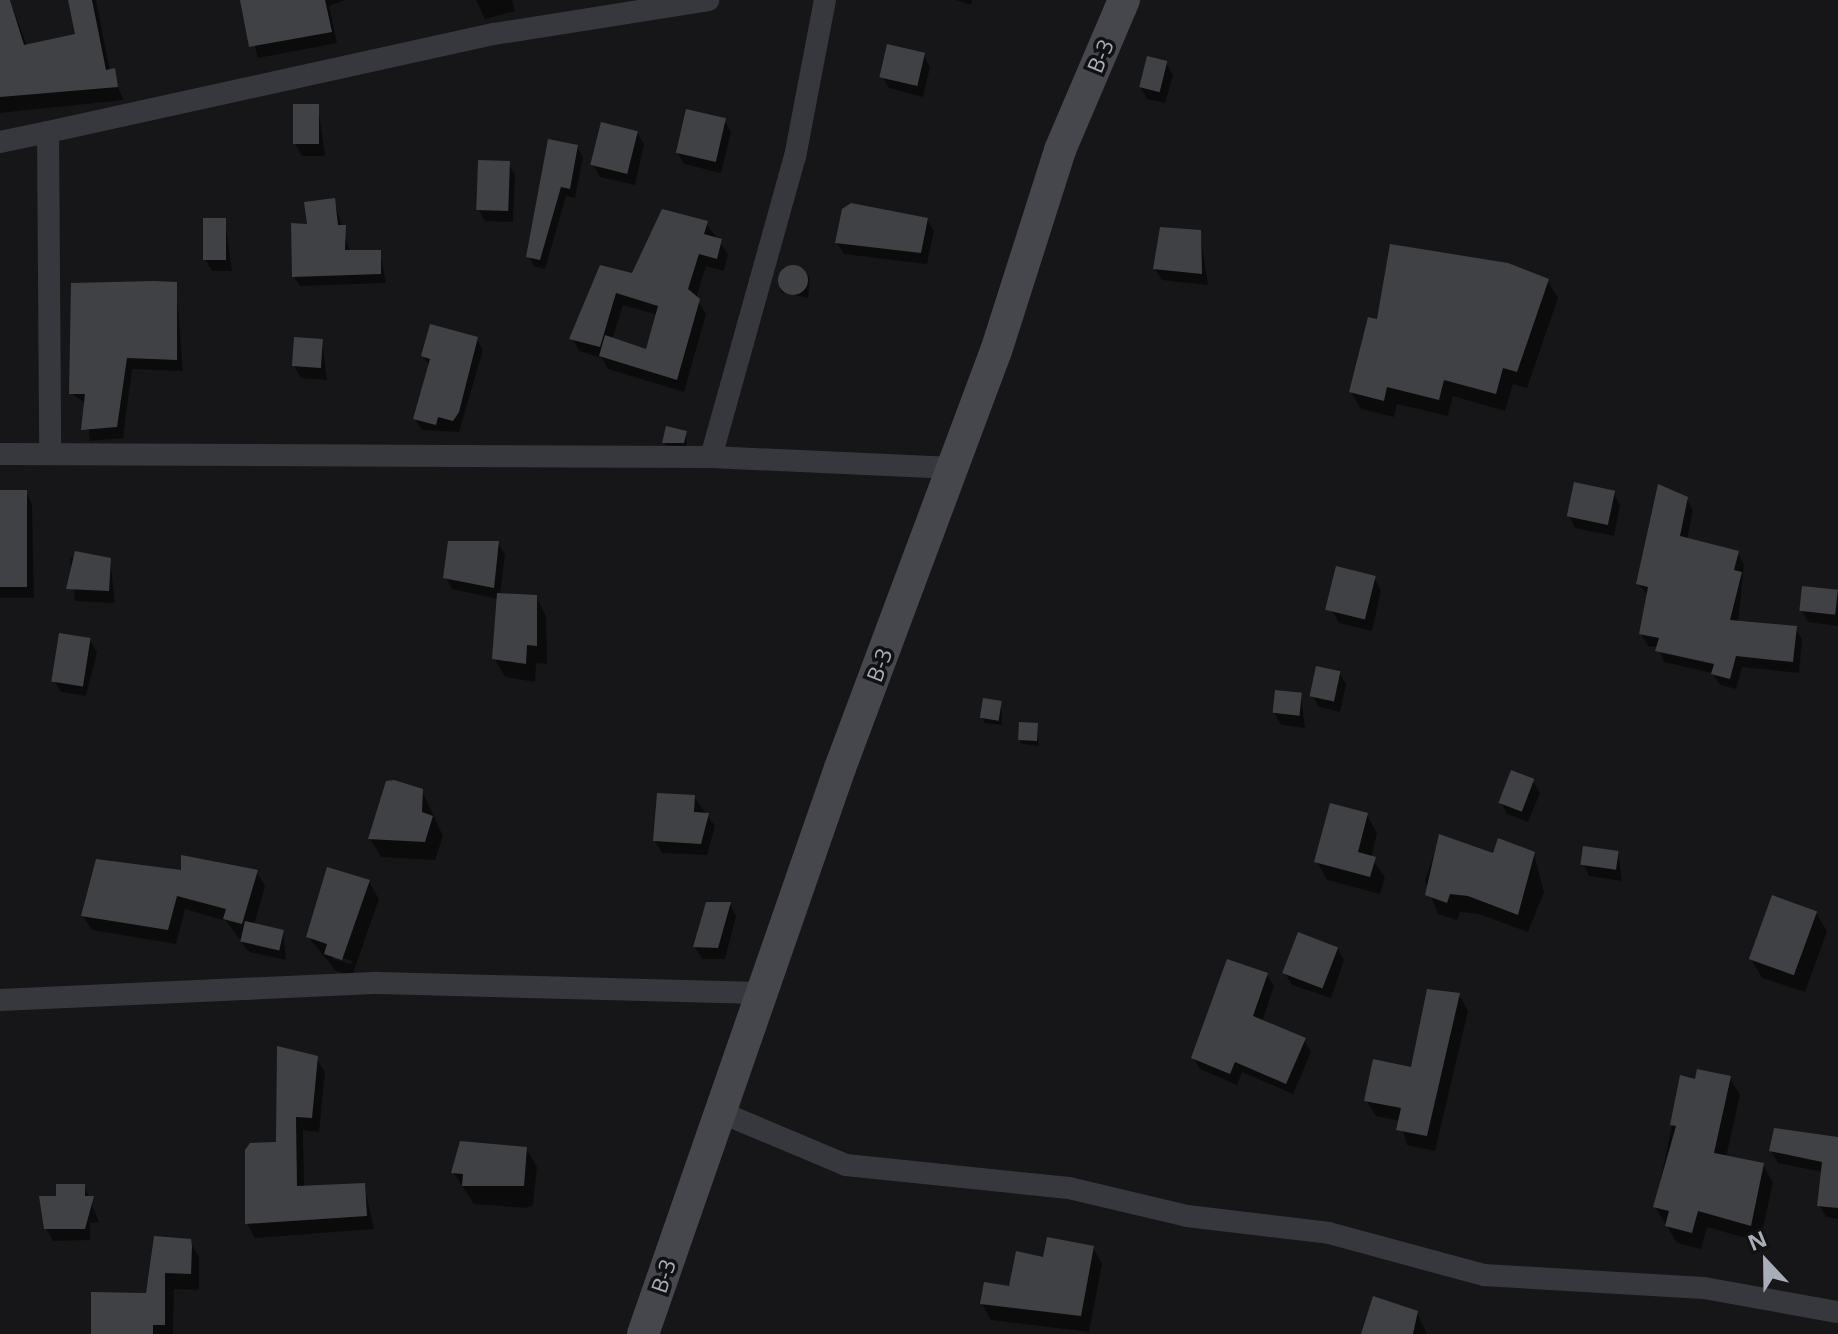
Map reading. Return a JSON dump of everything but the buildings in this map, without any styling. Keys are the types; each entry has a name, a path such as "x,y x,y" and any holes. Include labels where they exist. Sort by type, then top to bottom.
{"main road":[{"name":"B-3","path":"643,1334 759,993 953,468 1060,150 1124,0"}],"street":[{"path":"0,142 494,34 708,0"},
{"path":"711,457 795,157 825,0"},
{"path":"48,132 50,454"},
{"path":"0,454 711,457 953,468"},
{"path":"0,1000 379,983 759,993"},
{"path":"720,1112 846,1165 1069,1188 1187,1216 1329,1233 1484,1275 1704,1288 1838,1312"}]}
